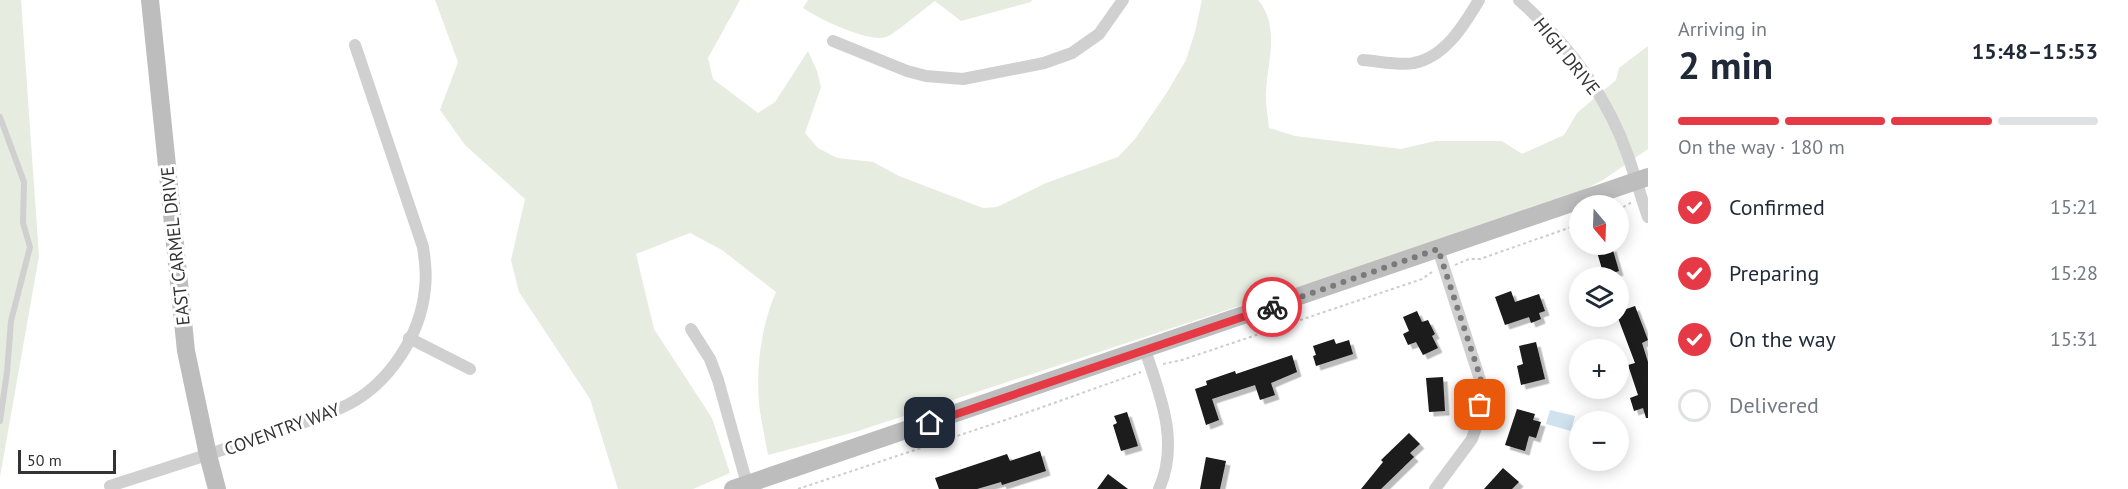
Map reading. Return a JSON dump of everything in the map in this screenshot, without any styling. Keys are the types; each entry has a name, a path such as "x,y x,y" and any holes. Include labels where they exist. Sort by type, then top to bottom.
{"street":[{"name":"EAST CARMEL DRIVE","path":"150,0 186,351 217,489"},
{"path":"833,40 907,71 926,76 963,79 1044,63 1072,53 1098,34 1123,0"},
{"path":"1363,60 1413,63 1431,57 1446,46 1465,24 1479,0"},
{"name":"HIGH DRIVE","path":"1519,0 1547,27 1592,82 1642,179 1648,217"},
{"name":"COVENTRY WAY","path":"110,486 326,415 350,404 376,386 392,368 410,338 425,289 426,270 423,247 355,45"},
{"path":"691,329 710,359 718,380 740,487 1642,179"},
{"path":"1435,489 1472,439 1478,421 1483,389 1438,249"},
{"path":"410,338 470,369"},
{"path":"1145,350 1166,418 1169,441 1165,475 1159,489"}],"lane":[{"path":"0,117 24,182 23,223 30,247 11,321 0,421"}],"path":[{"path":"1629,204 1634,201"},
{"path":"798,489 1023,414 1151,368 1182,360 1422,279 1429,273 1469,259 1480,259 1569,228"}],"shaded area":[{"path":"0,0 21,0 39,256 0,477"},
{"path":"435,0 740,0 708,58 713,79 758,113 775,102 808,51 821,87 805,133 818,148 837,158 873,162 899,176 983,208 997,207 1046,183 1118,157 1135,139 1186,60 1202,0 1258,0 1265,10 1271,32 1266,96 1269,128 1295,136 1401,149 1435,141 1502,141 1522,154 1564,135 1577,113 1616,80 1619,68 1648,46 1648,149 1603,180 1574,195 1569,195 1566,199 855,432 768,455 759,404 758,376 763,333 776,292 722,250 690,233 636,254 654,329 712,418 730,473 693,489 618,489 590,399 519,292 511,260 525,199 465,145 440,110 458,62"},
{"path":"808,0 1032,0 961,21 935,1 890,35 878,38 843,29 819,18 803,8"}],"water":[{"path":"1550,410 1569,415 1569,430 1546,424"}],"building":[{"path":"1598,255 1614,255 1618,267 1601,267"},
{"path":"1511,291 1515,302 1539,294 1545,311 1539,313 1541,319 1531,323 1529,317 1505,325 1495,297"},
{"path":"1635,306 1648,340 1642,343 1648,362 1648,418 1643,408 1634,411 1630,398 1638,395 1629,368 1629,365 1635,363 1629,347 1629,339 1626,339 1621,327 1629,327 1629,308"},
{"path":"1417,311 1422,322 1428,320 1435,334 1432,336 1438,348 1423,355 1416,342 1408,345 1403,334 1409,331 1403,317"},
{"path":"1334,339 1336,344 1349,340 1353,354 1316,366 1313,346"},
{"path":"1536,342 1545,379 1521,385 1517,366 1523,364 1519,346"},
{"path":"1292,355 1297,372 1271,383 1275,395 1260,400 1255,385 1212,399 1219,420 1206,425 1195,389 1207,385 1206,381 1235,371 1236,374"},
{"path":"1443,377 1445,411 1429,412 1426,378"},
{"path":"1517,409 1535,414 1533,420 1541,422 1536,438 1529,436 1525,451 1505,445"},
{"path":"1127,412 1138,446 1121,451 1113,425 1117,423 1114,416"},
{"path":"1409,433 1420,444 1410,453 1414,457 1381,489 1361,489 1383,462 1381,460"},
{"path":"1040,451 1046,471 1002,485 1001,482 977,489 939,489 935,478 1007,454 1010,461"},
{"path":"1206,457 1226,461 1220,489 1200,489"},
{"path":"1503,468 1519,482 1512,489 1484,489"},
{"path":"1108,474 1128,489 1097,489"}],"way so far":[{"path":"1272,307 1438,249 1479,373 1483,389 1480,405"}],"route":[{"path":"930,423 1272,307"}]}
